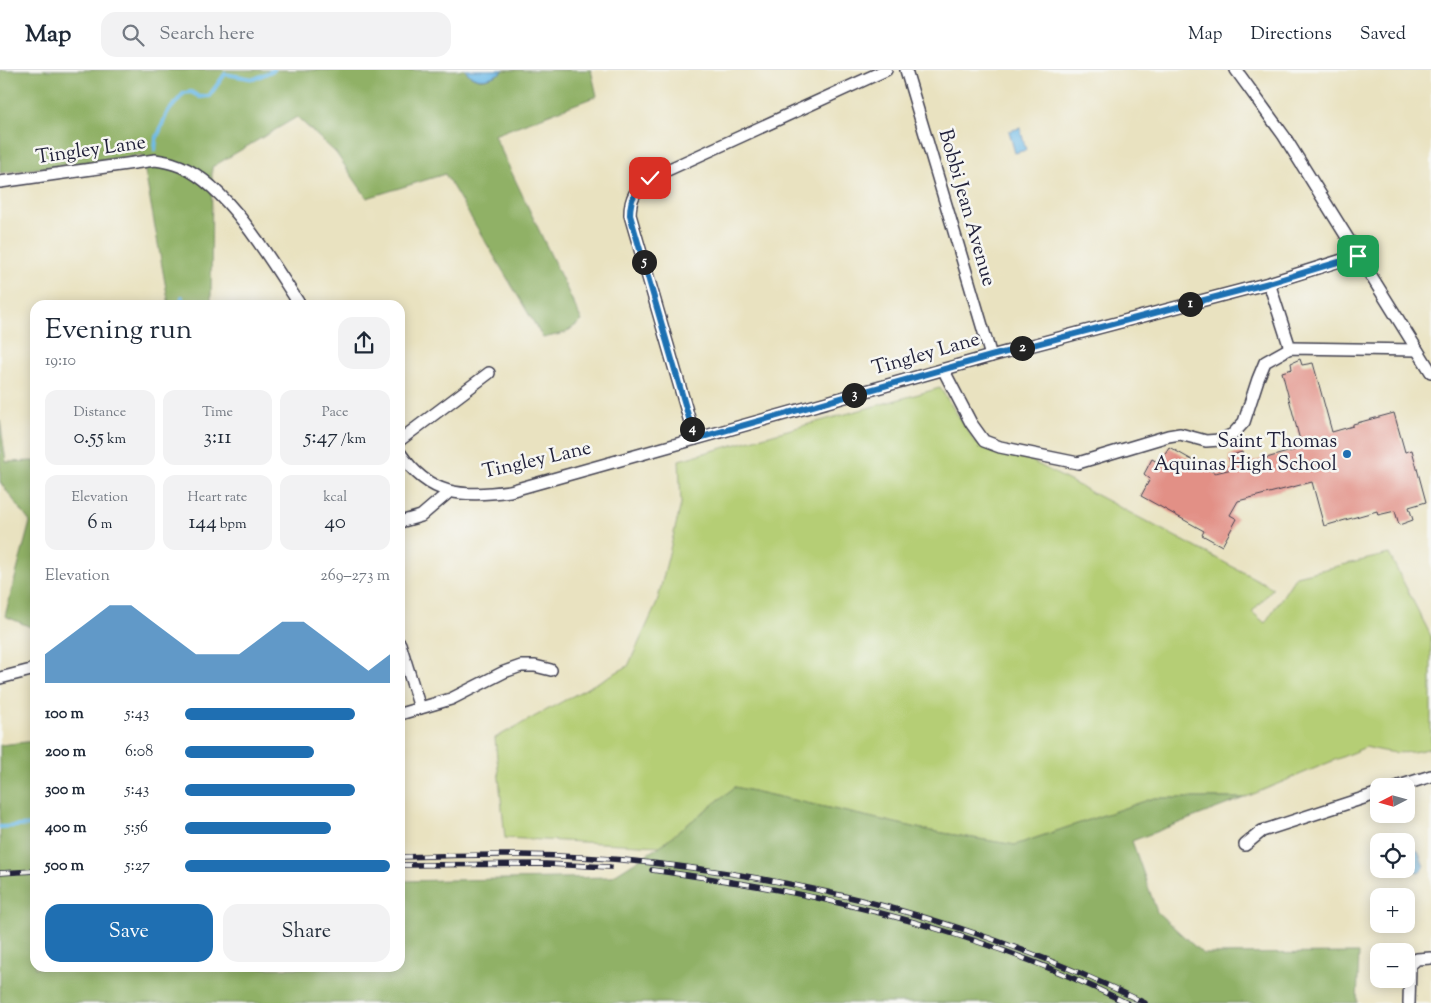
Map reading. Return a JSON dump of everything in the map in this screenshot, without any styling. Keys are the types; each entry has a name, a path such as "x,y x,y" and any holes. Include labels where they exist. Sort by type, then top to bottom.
{"street":[{"path":"695,439 630,215 630,204 634,193 650,178 886,70"},
{"name":"Bobbi Jean Avenue","path":"906,70 991,356"},
{"path":"1236,70 1275,124 1431,372"},
{"name":"Tingley Lane","path":"0,182 155,160 176,164 198,176 220,194 250,232 297,300"},
{"name":"Tingley Lane","path":"405,458 425,480 449,492 483,494 510,490 991,356 1269,283 1358,256"},
{"path":"1269,283 1290,348"},
{"path":"944,370 971,422 984,441 1000,447 1078,463 1168,436 1180,434 1206,441 1220,440 1233,434 1244,422 1265,362 1290,348 1417,350"},
{"path":"405,436 489,373"},
{"path":"405,521 421,516 449,492"},
{"path":"405,660 420,708"},
{"path":"405,712 451,699 504,672 521,666 535,666 551,670"},
{"path":"0,678 30,669"},
{"path":"1415,781 1431,776"},
{"path":"1244,845 1262,831 1370,796"},
{"path":"1410,1003 1410,965 1417,959 1431,958"}],"green space":[{"path":"0,70 465,70 474,78 484,79 504,70 591,70 597,96 494,135 582,321 565,333 543,338 445,174 367,198 336,153 297,117 212,167 211,300 168,300 142,155 0,173"},
{"path":"940,388 976,443 1026,458 1273,588 1252,612 1265,623 1296,576 1389,554 1431,636 1431,748 1398,753 1366,747 1244,798 1154,798 1015,845 931,831 735,787 660,846 505,838 495,738 628,666 657,603 681,504 679,460"},
{"path":"0,420 6,462 30,461 30,522 0,482"},
{"path":"30,522 30,627 5,616"},
{"path":"30,742 30,972 405,972 405,881 611,877 660,846 735,787 931,831 1015,845 1154,798 1244,798 1132,841 1157,912 1203,954 1359,953 1357,1003 0,1003 0,745"}],"water":[{"path":"465,70 504,70 489,78 479,79"},
{"path":"1020,128 1026,150 1015,153 1009,131"},
{"path":"1415,850 1418,851 1424,867 1419,872 1415,871"}],"building":[{"name":"Saint Thomas Aquinas High School","path":"1300,359 1302,365 1313,363 1332,432 1394,413 1405,452 1412,450 1426,502 1409,507 1413,520 1399,525 1395,511 1378,515 1377,511 1324,526 1312,482 1238,501 1230,515 1237,519 1222,546 1202,535 1204,531 1141,496 1150,479 1144,474 1152,459 1159,463 1169,447 1215,473 1232,469 1229,456 1242,452 1245,464 1302,448 1282,372 1292,369 1291,363"}],"waterway":[{"path":"155,150 156,140 167,113 184,93 191,92 200,97 209,96 225,74 254,79 274,70"},
{"path":"0,827 30,825"}],"railway":[{"path":"405,857 491,855 613,859 708,870 772,881 900,910 963,929 1025,951 1145,1003"},
{"path":"405,865 546,864 610,867"},
{"path":"652,870 723,880 793,893 912,922 1022,958 1127,1003"},
{"path":"0,873 30,871"}],"place":[{"name":"Saint Thomas Aquinas High School","path":"1347,454"}],"route":[{"path":"650,178 634,193 630,204 630,215 695,439 991,356 1269,283 1358,256"}]}
